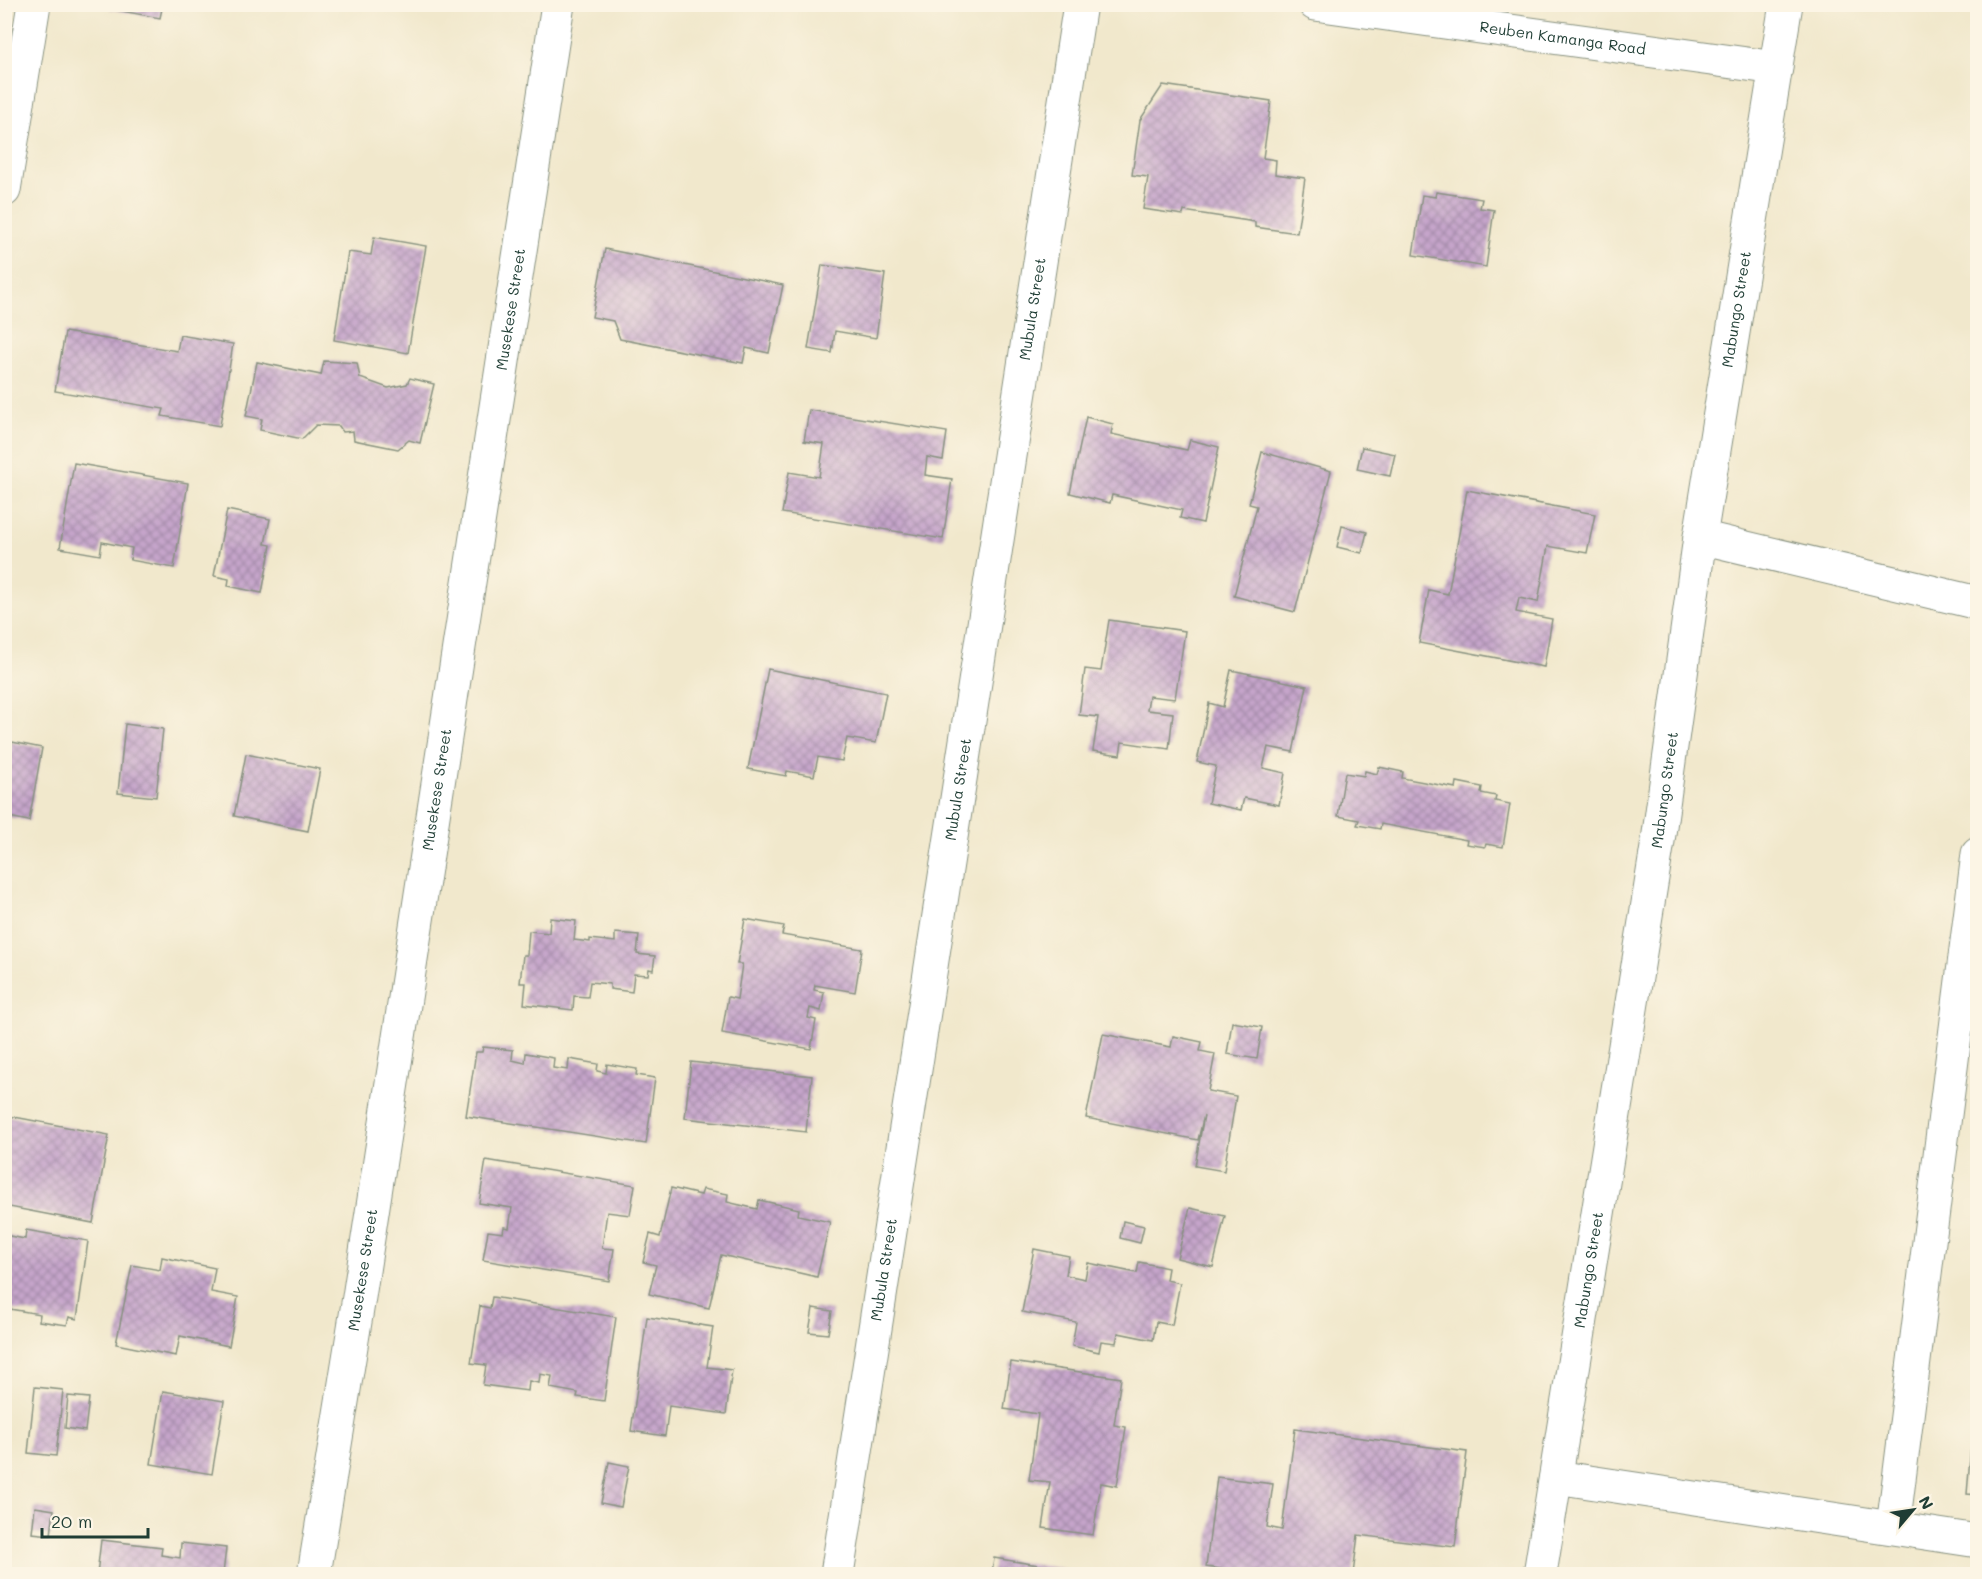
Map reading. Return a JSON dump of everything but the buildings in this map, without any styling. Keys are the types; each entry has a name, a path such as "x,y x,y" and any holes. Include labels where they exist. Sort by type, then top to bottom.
{"street":[{"path":"4,190 34,4"},
{"name":"Musekese Street","path":"314,1575 359,1297 558,4"},
{"name":"Mubula Street","path":"837,1575 1080,4"},
{"name":"Reuben Kamanga Road","path":"1315,4 1776,68"},
{"name":"Mabungo Street","path":"1540,1575 1658,841 1700,537 1786,4"},
{"path":"1700,537 1977,603"},
{"path":"1893,1527 1977,854"},
{"path":"1556,1477 1977,1540"}]}
